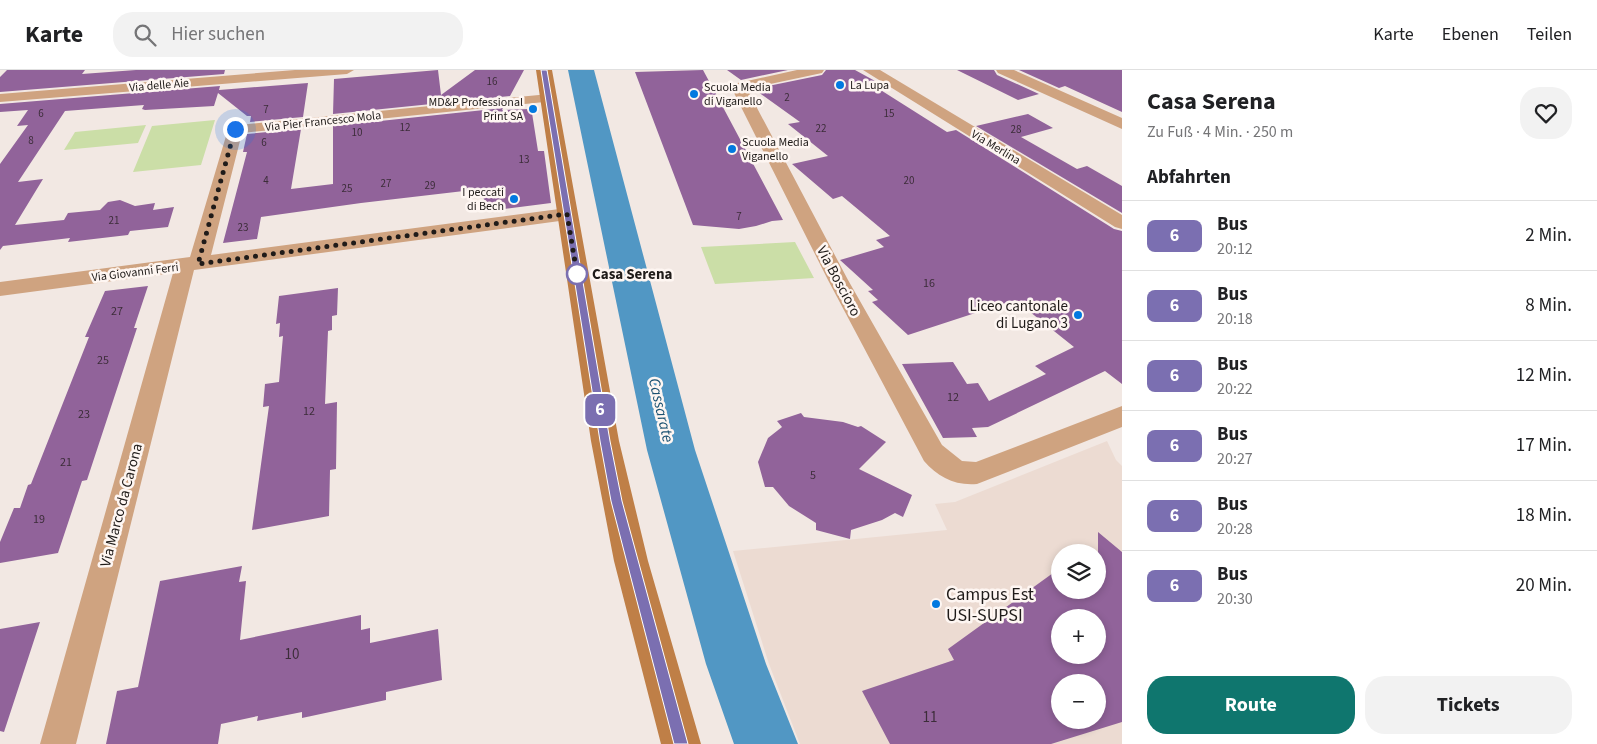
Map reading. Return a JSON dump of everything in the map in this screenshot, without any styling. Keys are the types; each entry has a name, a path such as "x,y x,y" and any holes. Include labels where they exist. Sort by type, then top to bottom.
{"main road":[{"path":"544,70 617,501 681,744"}],"street":[{"name":"Via delle Aie","path":"0,98 246,74 347,70"},
{"name":"Via Boscioro","path":"817,70 738,87 838,280 933,453 941,463 967,474 977,473 1122,416"},
{"name":"Via Merlina","path":"870,70 1122,223"},
{"path":"1003,70 1122,124"},
{"name":"Via Pier Francesco Mola","path":"192,265 235,129 548,98"},
{"name":"Via Giovanni Ferri","path":"0,289 567,214"},
{"name":"Via Marco da Carona","path":"58,744 108,554 192,265"}],"shaded area":[{"name":"Campus Est USI-SUPSI","path":"1107,441 1116,460 1122,466 1122,744 800,744 769,664 733,551 947,530 935,504 955,502"}],"green space":[{"path":"215,120 201,165 133,172 152,126"},
{"path":"146,125 138,143 64,150 75,132"},
{"path":"795,242 814,278 715,284 701,247"}],"building":[{"path":"7,70 85,70 82,74 136,70 225,70 224,74 0,92 0,77"},
{"path":"438,70 441,95 475,70 524,70 510,96 333,114 334,79"},
{"name":"Scuola Media Viganello","path":"703,70 783,220 739,229 693,225 635,72"},
{"path":"727,70 788,70 741,80"},
{"path":"826,70 855,70 886,87 879,89 947,132 956,130 1114,229 1122,231 1122,384 1105,371 988,427 972,428 977,437 943,438 902,364 953,362 967,384 978,383 989,401 1046,374 1035,366 1074,347 1015,300 908,335 872,302 878,300 868,291 873,290 840,260 884,247 876,240 890,236 842,196 833,199 792,164 828,156 788,124 800,122 754,89 822,75"},
{"path":"957,70 994,70 997,75 1039,94 1018,100"},
{"path":"1019,70 1122,70 1122,112 1065,86 1059,88"},
{"path":"308,83 303,117 250,122 251,116 247,116 218,93 214,106 145,110 142,109 144,105 65,111 18,182 43,179 15,225 64,220 68,213 100,210 108,202 120,200 135,206 155,203 153,210 174,207 168,227 130,231 128,235 68,242 70,238 3,246 0,250 0,164 28,125 17,126 28,110 0,112 0,104 220,86 219,90"},
{"path":"503,108 502,110 530,109 538,151 544,151 551,203 487,211 481,189 361,203 261,217 257,239 223,243 247,152 243,152 247,134 301,129 291,189 333,184 333,126"},
{"path":"1028,114 1053,128 1021,137 1077,169 1087,166 1122,186 1122,213 976,126"},
{"path":"148,286 134,328 137,328 87,480 82,481 58,553 0,563 0,542 14,508 20,508 28,485 31,484 89,337 85,337 105,291"},
{"path":"338,288 337,315 332,316 332,330 328,331 325,404 337,402 336,469 330,470 329,516 252,530 269,406 263,407 265,384 279,382 283,336 279,337 280,323 276,324 279,296"},
{"path":"801,413 804,417 861,426 886,442 859,469 912,495 903,517 895,513 882,520 851,530 850,539 816,530 816,523 789,506 773,487 765,487 758,462 768,438 782,427 777,421"},
{"path":"1098,532 1122,552 1122,722 1106,727 1106,674 1051,674 1051,729 1099,729 1051,744 890,744 862,691 954,660 948,649 1051,575 1051,599 1106,599 1106,544 1098,544"},
{"path":"242,566 239,582 246,581 240,640 361,615 361,630 370,628 370,643 438,629 442,680 386,692 386,700 302,718 302,712 257,721 258,716 221,724 218,744 106,744 117,691 138,687 160,581"},
{"path":"40,622 4,732 0,731 0,629"}],"waterway":[{"name":"Cassarate","path":"581,70 671,450 736,664 766,744"}],"bus line":[{"name":"6","path":"544,70 576,271 617,501 631,561 681,744"}],"place":[{"name":"La Lupa","path":"840,85"},
{"name":"Scuola Media di Viganello","path":"694,94"},
{"name":"MD&P Professional Print SA","path":"533,109"},
{"name":"Scuola Media Viganello","path":"732,149"},
{"name":"I peccati di Bech","path":"514,199"},
{"name":"Casa Serena","path":"577,274"},
{"name":"Liceo cantonale di Lugano 3","path":"1078,315"},
{"name":"Campus Est USI-SUPSI","path":"936,604"}],"route":[{"path":"235,129 198,264 567,214 577,274"}]}
